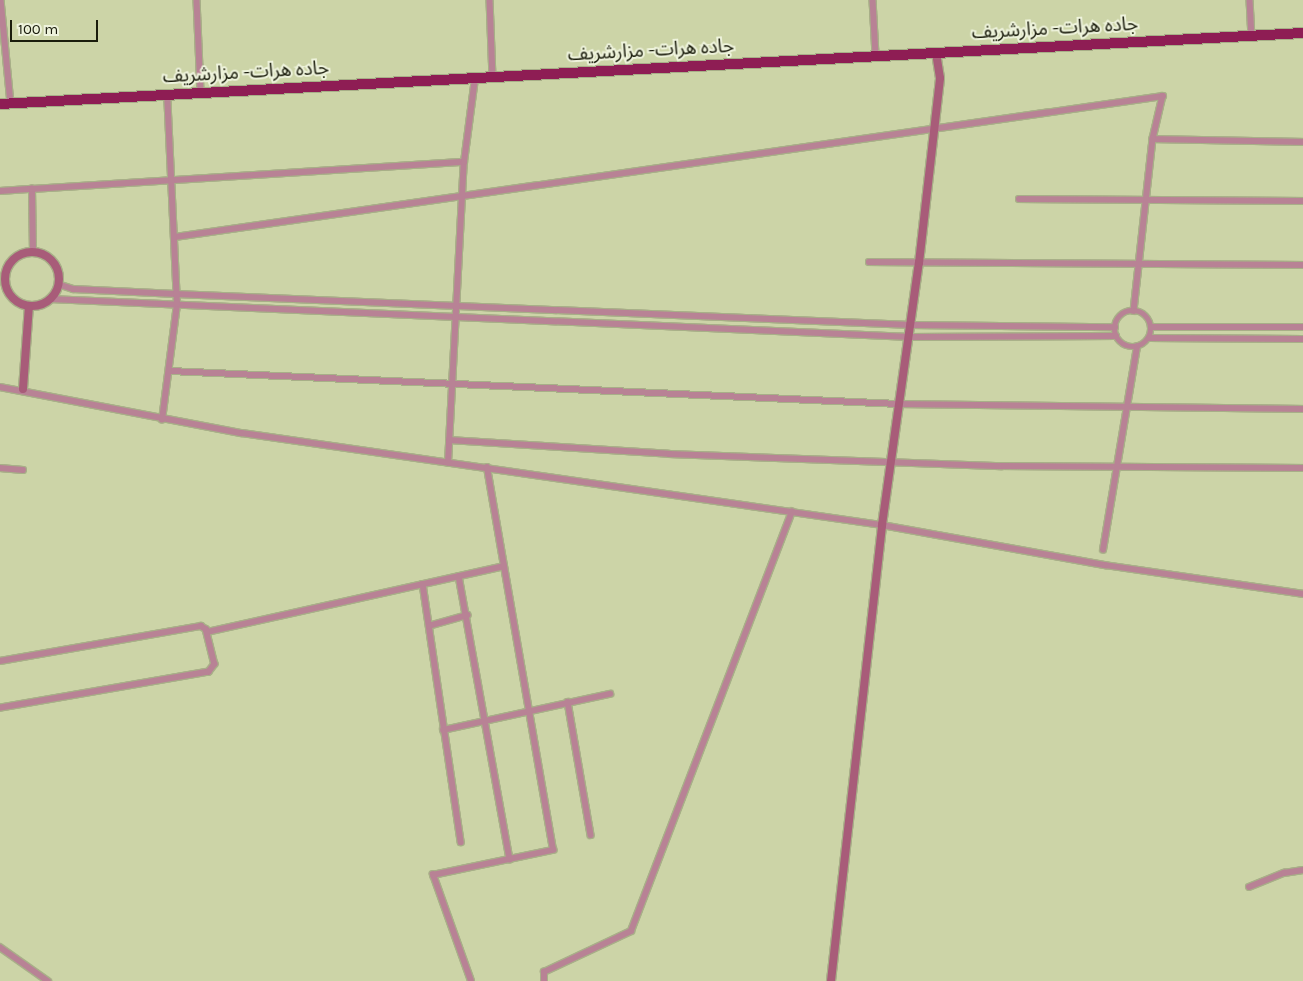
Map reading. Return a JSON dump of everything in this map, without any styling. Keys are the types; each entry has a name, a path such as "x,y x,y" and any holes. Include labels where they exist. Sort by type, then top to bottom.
{"highway":[{"name":"جاده هرات- مزارشریف","path":"5,104 1303,33"}],"street":[{"path":"1,0 5,104"},
{"path":"197,0 201,93"},
{"path":"490,0 493,78"},
{"path":"873,0 876,56"},
{"path":"1250,0 1252,36"},
{"path":"831,981 882,525 912,325 940,78 936,53"},
{"path":"448,463 458,306 464,162 475,78"},
{"path":"162,420 170,372 177,304 167,95"},
{"path":"175,237 1163,96 1153,140 1134,311"},
{"path":"1153,140 1303,142"},
{"path":"0,191 464,162"},
{"path":"32,189 33,253"},
{"path":"1019,199 1303,201"},
{"path":"0,267 9,266 22,255 33,253 53,262 58,284 50,299"},
{"path":"869,262 1303,265"},
{"path":"9,266 8,290 20,303 29,306 50,299 910,337 1116,336"},
{"path":"58,284 73,289 176,294 912,325 1115,327"},
{"path":"23,389 29,306"},
{"path":"1137,347 1122,344 1116,336 1115,327 1121,315 1134,311 1143,314 1151,327 1149,338"},
{"path":"1151,327 1303,327"},
{"path":"1103,550 1115,464 1137,347 1149,338 1303,339"},
{"path":"170,372 453,382 900,404 1303,409"},
{"path":"0,387 23,389 162,420 882,525 1105,565 1303,594"},
{"path":"449,440 669,454 892,460 1002,466 1115,464 1303,468"},
{"path":"0,468 23,470"},
{"path":"471,981 433,875 552,850 487,468"},
{"path":"544,981 544,972 631,931 792,512"},
{"path":"207,632 504,566"},
{"path":"459,576 510,859"},
{"path":"423,584 461,842"},
{"path":"428,626 467,615"},
{"path":"0,661 201,626 207,632 215,664 209,672 0,708"},
{"path":"443,730 610,694"},
{"path":"568,702 591,835"},
{"path":"1249,887 1284,873 1303,870"},
{"path":"0,947 48,981"}]}
